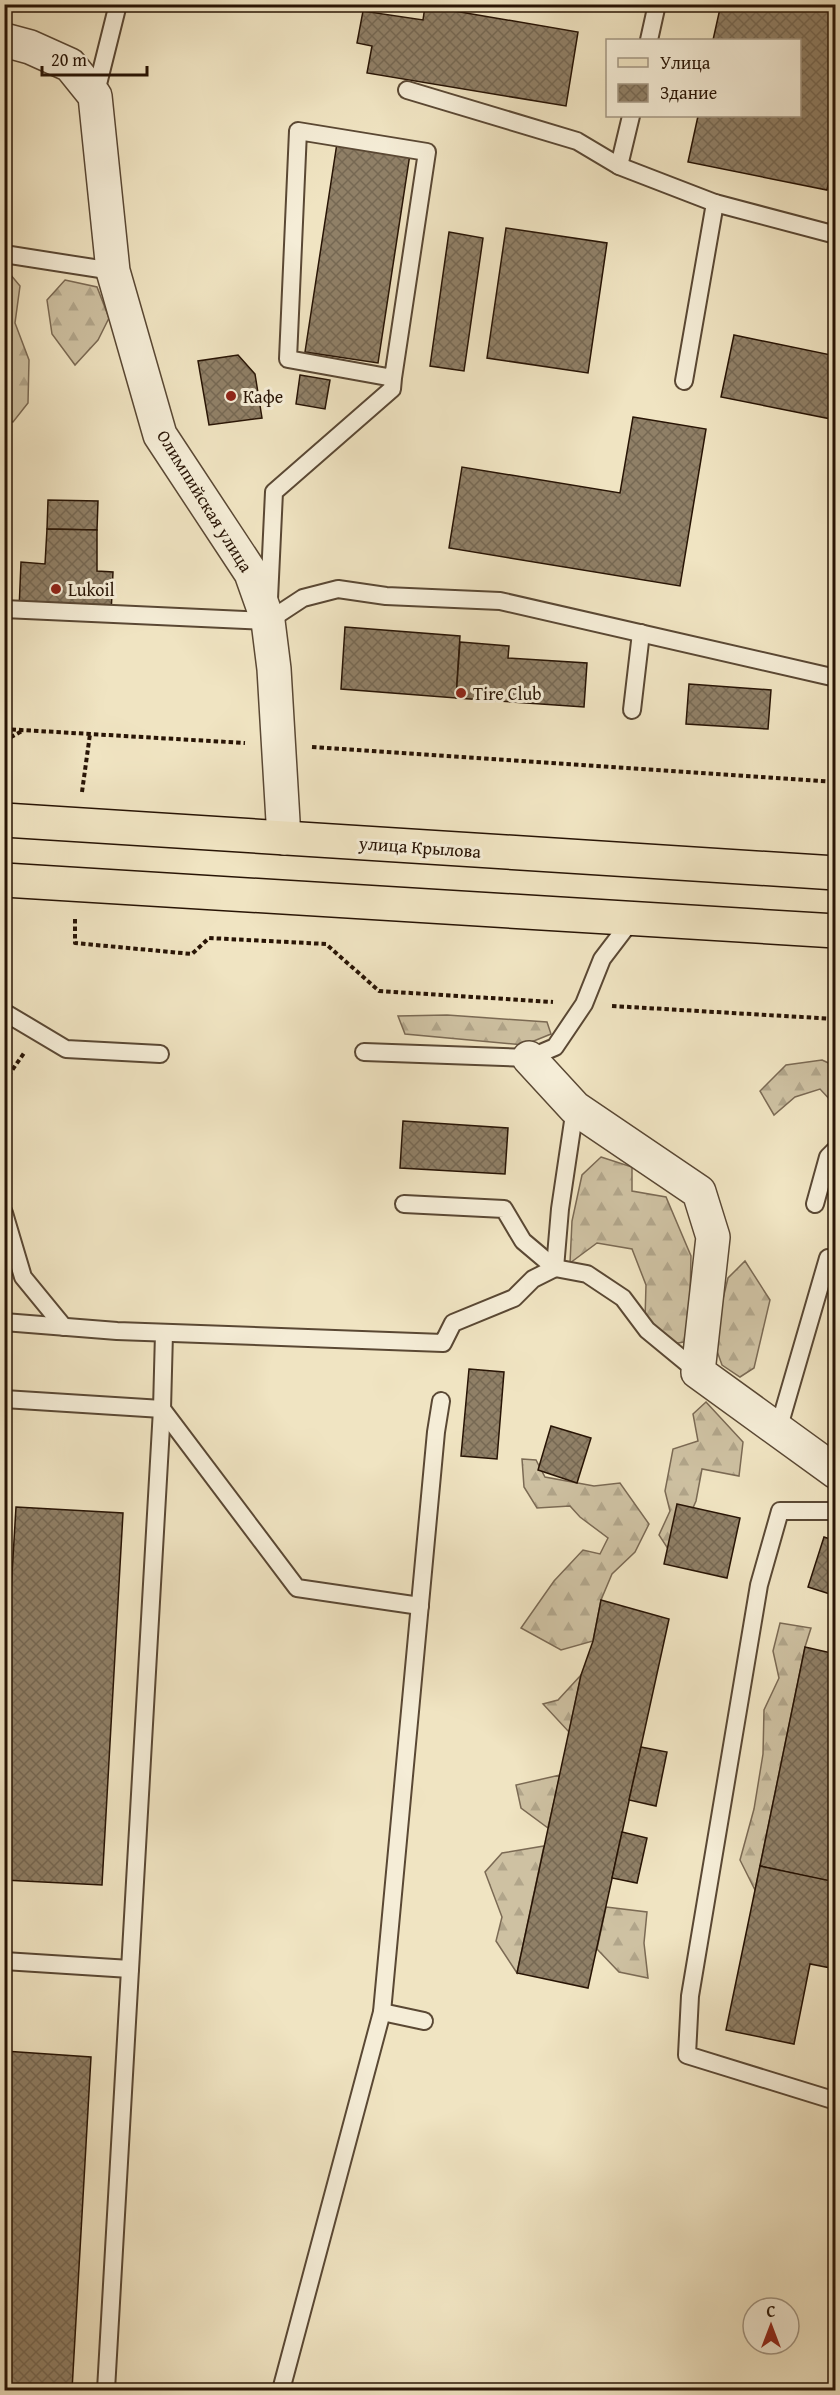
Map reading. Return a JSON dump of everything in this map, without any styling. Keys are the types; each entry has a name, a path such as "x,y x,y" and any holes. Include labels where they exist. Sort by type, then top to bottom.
{"main road":[{"name":"улица Крылова","path":"4,820 836,873"},
{"path":"4,880 836,931"}],"street":[{"path":"4,40 30,47 70,65 95,96"},
{"name":"Олимпийская улица","path":"95,96 113,271 160,435 251,573 268,621 274,669 284,838"},
{"path":"529,1058 575,1108 699,1192 713,1237 698,1372 836,1472"}],"lane":[{"name":"Олимпийская улица","path":"95,96 118,4"},
{"path":"649,39 657,4"},
{"path":"407,90 577,141 619,166 715,203 836,235"},
{"path":"619,166 631,117"},
{"path":"268,621 274,492 392,389 427,152 298,131 288,359 393,378"},
{"path":"684,381 715,203"},
{"path":"4,254 113,271"},
{"path":"4,609 268,621 303,598 338,589 386,596 500,601 836,678"},
{"path":"632,710 641,633"},
{"path":"364,1052 529,1058 555,1047 584,1004 602,960 634,917"},
{"path":"4,1012 66,1049 160,1054"},
{"path":"555,1268 560,1209 575,1108"},
{"path":"815,1204 828,1157 836,1149"},
{"path":"404,1204 504,1209 523,1241 555,1268 587,1274 623,1298 647,1330 698,1372"},
{"path":"4,1213 23,1277 64,1327"},
{"path":"778,1430 828,1258"},
{"path":"4,1322 164,1333 443,1342 453,1323 514,1298 533,1279 555,1268"},
{"path":"105,2391 162,1408 164,1333"},
{"path":"4,1399 162,1408 297,1588 420,1606"},
{"path":"281,2391 382,2012 441,1401"},
{"path":"836,1511 780,1511 759,1586 690,1996 687,2055 836,2101"},
{"path":"4,1961 130,1969"},
{"path":"382,2012 424,2020"}],"path":[{"path":"4,729 836,782"},
{"path":"4,741 24,730"},
{"path":"75,943 192,954 209,938 326,944 379,991 836,1019"},
{"path":"4,1082 37,1033"}],"green space":[{"path":"5,268 20,286 15,323 29,360 28,403 13,422 5,421 5,407 8,403 4,373"},
{"path":"65,280 97,287 109,318 98,340 75,365 52,334 47,300"},
{"path":"447,1015 547,1022 551,1034 524,1045 405,1034 398,1016"},
{"path":"822,1060 835,1066 835,1105 820,1089 795,1097 774,1115 760,1091 786,1065"},
{"path":"601,1157 632,1167 632,1191 666,1197 691,1256 689,1341 667,1345 645,1319 646,1285 632,1249 597,1243 570,1263 572,1221 582,1175"},
{"path":"745,1261 770,1300 754,1368 740,1377 722,1365 713,1340 728,1278"},
{"path":"706,1402 743,1442 739,1476 702,1469 696,1501 672,1555 659,1535 670,1511 665,1491 673,1449 698,1441 693,1414"},
{"path":"522,1459 536,1460 545,1477 594,1486 620,1483 649,1524 635,1552 612,1574 601,1600 593,1641 561,1650 521,1628 554,1581 583,1550 600,1554 608,1538 580,1517 570,1506 537,1508 524,1487"},
{"path":"780,1623 811,1628 805,1647 755,1890 740,1860 754,1809 763,1754 764,1710 779,1678 773,1651"},
{"path":"581,1675 569,1732 543,1704 558,1700"},
{"path":"560,1775 548,1828 521,1808 516,1785"},
{"path":"544,1846 517,1973 496,1941 502,1917 485,1872 502,1853"},
{"path":"606,1907 647,1912 644,1943 648,1978 619,1972 597,1949"}],"building":[{"path":"721,4 836,4 836,150 827,190 688,162 698,117 801,117 801,39 713,39"},
{"path":"425,6 578,32 566,106 367,73 372,46 357,43 363,11 423,20"},
{"path":"337,143 410,154 378,363 305,352"},
{"path":"506,228 607,243 588,373 487,358"},
{"path":"449,232 483,238 464,371 430,366"},
{"path":"734,335 836,356 836,420 721,397"},
{"name":"Кафе","path":"238,355 255,374 262,418 209,425 198,361"},
{"path":"300,375 330,380 325,409 296,404"},
{"path":"633,417 706,429 680,586 449,548 462,467 620,493"},
{"path":"48,500 98,501 97,530 47,529"},
{"path":"47,529 97,530 97,571 113,572 111,614 19,610 21,562 45,564"},
{"path":"345,627 460,636 456,698 341,689"},
{"path":"460,642 509,646 508,658 587,663 584,707 456,698"},
{"path":"689,684 771,690 768,729 686,724"},
{"path":"403,1121 508,1128 505,1174 400,1168"},
{"path":"469,1369 504,1372 497,1459 461,1456"},
{"path":"551,1426 591,1438 577,1483 538,1470"},
{"path":"677,1504 740,1518 727,1578 664,1564"},
{"path":"16,1507 123,1513 102,1885 4,1880 4,1709"},
{"path":"824,1537 836,1541 836,1596 808,1587"},
{"path":"601,1600 669,1619 588,1988 517,1973 581,1675 593,1641"},
{"path":"805,1647 836,1654 836,1866 832,1882 760,1866"},
{"path":"641,1747 667,1752 656,1806 629,1800"},
{"path":"622,1832 647,1838 637,1883 612,1878"},
{"path":"760,1866 836,1882 836,1969 810,1964 794,2044 726,2030"},
{"path":"4,2051 91,2057 72,2390 4,2390"}],"place":[{"name":"Кафе","path":"231,396"},
{"name":"Lukoil","path":"56,589"},
{"name":"Tire Club","path":"461,693"}]}
